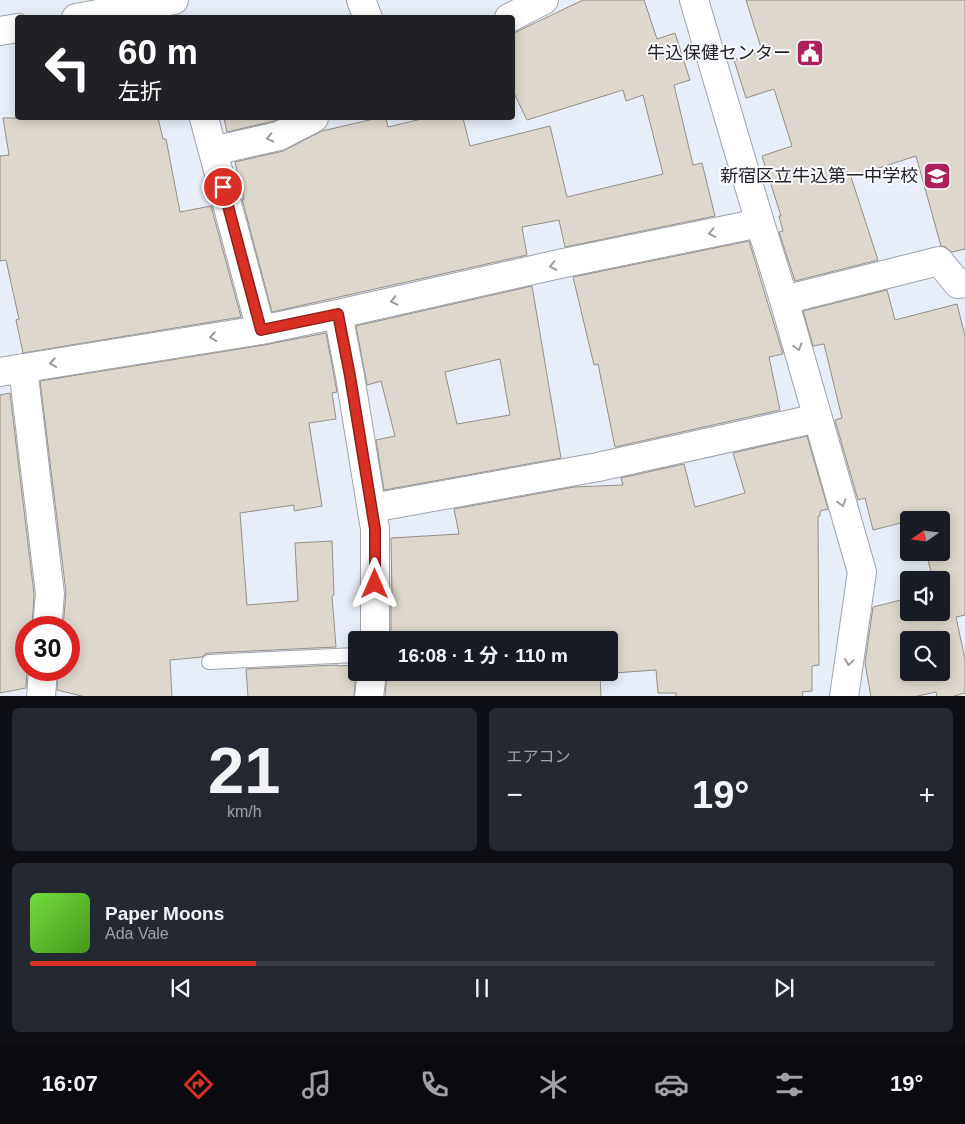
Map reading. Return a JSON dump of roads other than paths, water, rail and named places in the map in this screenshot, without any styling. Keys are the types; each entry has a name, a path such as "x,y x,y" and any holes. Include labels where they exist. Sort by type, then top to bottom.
{"street":[{"path":"92,15 174,0 177,15"},
{"path":"360,0 367,15"},
{"path":"515,15 544,0"},
{"path":"694,0 784,300 862,572 844,696"},
{"path":"0,31 15,28"},
{"path":"205,120 261,330"},
{"path":"213,151 279,136 310,120"},
{"path":"48,616 50,594 6,366 261,330 559,264 760,224"},
{"path":"784,300 939,262 958,284 965,283"},
{"path":"338,314 375,529 375,631"},
{"path":"372,508 598,466 818,418"},
{"path":"41,696 42,681"},
{"path":"369,696 371,681"}],"lane":[{"path":"209,662 348,655"}],"place":[{"name":"牛込保健センター","path":"810,53"},
{"name":"新宿区立牛込第一中学校","path":"937,176"}]}
